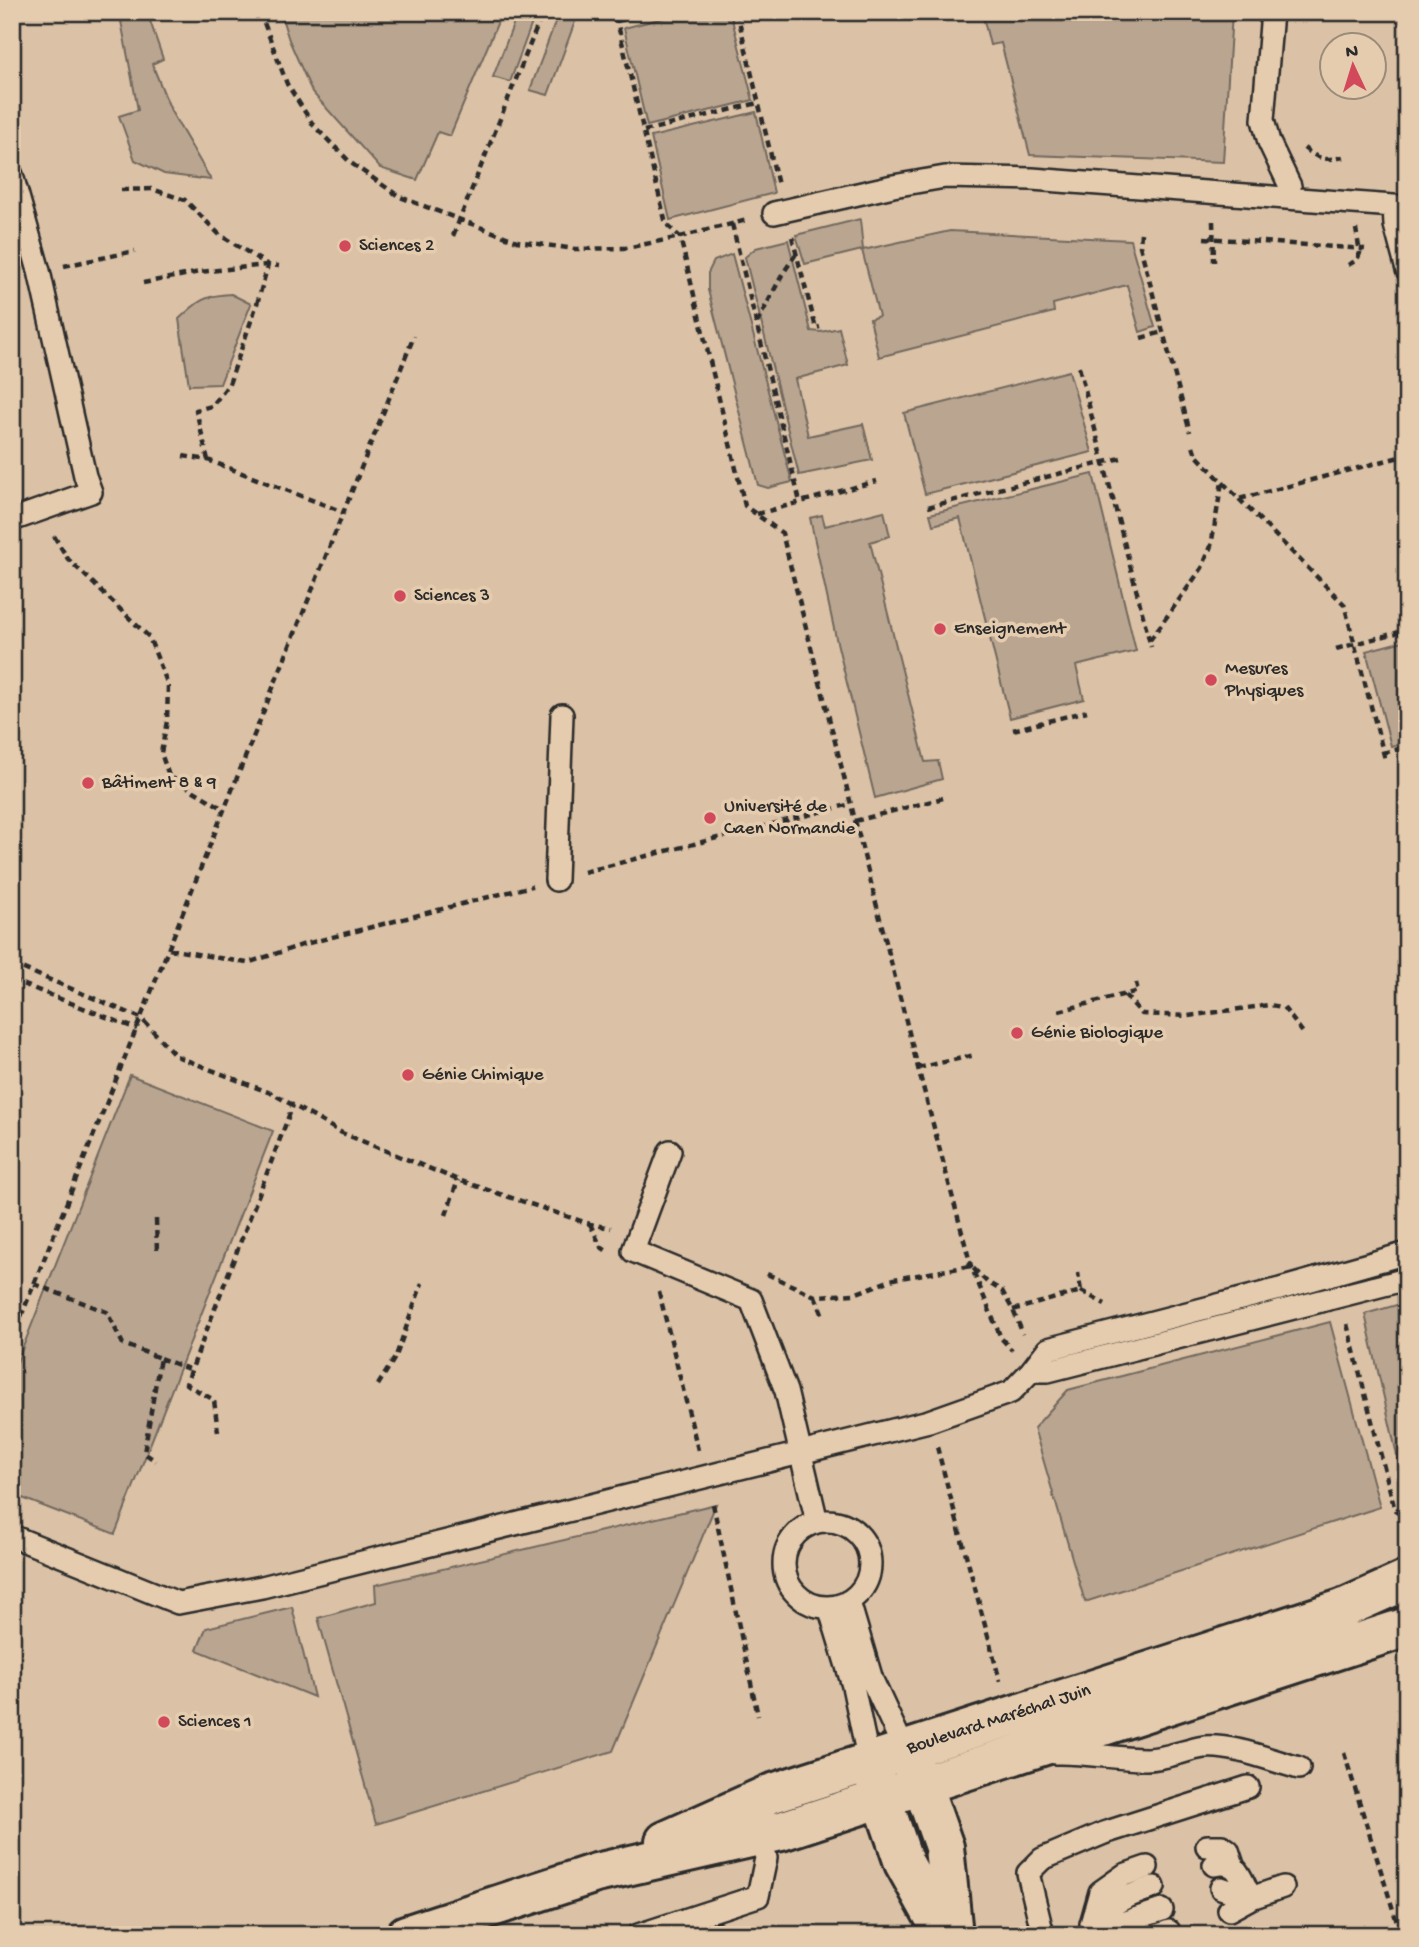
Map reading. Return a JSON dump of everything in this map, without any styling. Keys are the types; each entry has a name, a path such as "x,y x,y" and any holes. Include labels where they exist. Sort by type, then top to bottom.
{"main road":[{"name":"Boulevard Maréchal Juin","path":"596,1873 770,1794 1342,1609 1407,1580"},
{"name":"Boulevard Maréchal Juin","path":"406,1935 596,1873 761,1837 1407,1627"},
{"path":"905,1751 922,1785 944,1847 953,1935"},
{"path":"869,1762 904,1863 944,1935"}],"lane":[{"path":"1272,12 1264,120 1269,142 1290,186 1290,198"},
{"path":"12,175 39,271 85,476 91,492 12,520"},
{"path":"774,213 945,177 1032,179 1401,207 1395,225 1407,270"},
{"path":"556,880 562,715"},
{"path":"670,1151 633,1251 751,1300 786,1391 817,1522"},
{"path":"12,1536 178,1603 274,1585 929,1421 1011,1392 1048,1349 1407,1253"},
{"path":"1031,1371 1048,1371 1407,1279"},
{"path":"817,1522 844,1524 856,1531 865,1541 870,1554 868,1581 860,1593 839,1605 815,1605 802,1599 792,1590 786,1577 786,1549 793,1537 804,1527 817,1522"},
{"path":"839,1605 905,1751"},
{"path":"839,1605 869,1762"},
{"path":"1018,1754 1079,1752 1151,1759 1206,1747 1231,1750 1299,1768"},
{"path":"1042,1935 1028,1873 1042,1859 1104,1833 1248,1787"},
{"path":"638,1935 758,1896 766,1858 761,1837"},
{"path":"1218,1859 1251,1898"},
{"path":"1093,1931 1100,1892 1125,1875 1147,1867"},
{"path":"1093,1931 1104,1911 1124,1897 1154,1887"},
{"path":"1229,1910 1251,1898 1283,1887"},
{"path":"1222,1888 1251,1898"},
{"path":"1093,1931 1162,1910"}],"path":[{"path":"260,12 287,84 314,126 351,163 400,197 460,221 517,241 575,249 626,248 774,213"},
{"path":"453,236 543,12"},
{"path":"589,12 617,21 653,12"},
{"path":"737,12 779,189"},
{"path":"617,21 666,224 680,237 745,506 782,533 971,1266 1000,1338 1031,1371"},
{"path":"643,131 758,103"},
{"path":"1295,139 1314,157 1330,160 1343,157"},
{"path":"121,190 152,188 185,200 220,234 268,265"},
{"path":"1214,212 1214,262"},
{"path":"733,224 800,502"},
{"path":"1348,265 1357,260 1362,248 1355,225"},
{"path":"791,233 816,328 820,327"},
{"path":"1140,233 1140,246 1190,432"},
{"path":"1204,238 1362,248"},
{"path":"72,264 135,251"},
{"path":"756,324 796,253"},
{"path":"208,460 196,410 212,406 229,384 268,265"},
{"path":"143,283 200,272 279,266"},
{"path":"1141,338 1163,332"},
{"path":"12,1339 414,336"},
{"path":"1079,367 1150,644 1202,568 1211,546 1222,482"},
{"path":"1193,446 1196,455 1344,604 1384,756 1399,750 1403,765 1407,765"},
{"path":"1240,499 1407,455"},
{"path":"183,456 208,460 343,512"},
{"path":"928,507 1121,458"},
{"path":"757,514 877,481"},
{"path":"49,526 68,559 149,637 168,685 167,720 161,753 169,776 225,809"},
{"path":"1336,649 1407,630"},
{"path":"1013,730 1087,711"},
{"path":"855,821 947,797"},
{"path":"169,949 247,963 305,944 851,804"},
{"path":"12,964 141,1018 176,1056 273,1094 342,1133 458,1180 590,1224 639,1233"},
{"path":"12,980 136,1029"},
{"path":"1059,1012 1138,991 1136,983"},
{"path":"1125,995 1142,1014 1188,1016 1269,1005 1283,1007 1304,1034"},
{"path":"918,1068 975,1055"},
{"path":"218,1432 214,1401 186,1384 293,1105"},
{"path":"446,1215 458,1180"},
{"path":"156,1219 157,1252"},
{"path":"590,1224 601,1247 610,1253"},
{"path":"765,1273 815,1296 854,1294 894,1279 971,1266"},
{"path":"971,1266 987,1282 1002,1291 1023,1334"},
{"path":"1078,1273 1081,1291"},
{"path":"378,1385 396,1356 422,1283"},
{"path":"34,1284 107,1312 123,1344 191,1370"},
{"path":"658,1287 700,1458"},
{"path":"1013,1310 1081,1291 1112,1308"},
{"path":"815,1296 824,1318"},
{"path":"1344,1313 1395,1510 1407,1517"},
{"path":"156,1461 144,1453 160,1358"},
{"path":"937,1446 1000,1683"},
{"path":"712,1502 758,1716"},
{"path":"1395,1510 1407,1506"},
{"path":"1344,1754 1401,1935"}],"shaded area":[{"path":"147,12 163,59 152,64 172,113 211,180 164,174 135,160 119,116 138,110 121,21"},
{"path":"280,12 502,12 450,136 438,132 417,180 380,168 312,92"},
{"path":"518,12 536,12 510,82 493,77"},
{"path":"559,12 577,16 548,95 530,90"},
{"path":"687,12 730,12 753,100 647,126 624,28"},
{"path":"982,12 1232,12 1223,162 1030,155 1001,43 990,45"},
{"path":"756,112 774,193 670,220 651,137"},
{"path":"860,219 863,250 950,231 1130,240 1155,327 1140,332 1127,285 1053,304 1054,312 879,357 870,319 879,316 862,250 805,264 796,235"},
{"path":"788,240 811,331 839,328 848,365 795,379 808,436 863,424 872,460 799,475 745,257 756,248"},
{"path":"732,254 792,482 768,488 758,485 708,290 708,273 714,261"},
{"path":"231,294 251,304 220,384 189,385 179,319 202,300"},
{"path":"1069,371 1092,452 925,494 904,413"},
{"path":"1093,474 1136,651 1076,666 1084,699 1010,718 960,518 933,525 930,514"},
{"path":"884,511 890,536 870,542 925,762 938,761 942,779 875,798 810,518 822,515 825,526"},
{"path":"1407,640 1407,742 1391,746 1366,651"},
{"path":"130,1075 273,1131 115,1534 12,1494 12,1375"},
{"path":"1407,1302 1407,1495 1406,1495 1365,1314"},
{"path":"1330,1322 1380,1507 1085,1602 1034,1428 1068,1390"},
{"path":"716,1504 613,1751 376,1824 318,1618 376,1602 375,1585"},
{"path":"292,1607 314,1697 197,1650 206,1628"}],"place":[{"name":"Sciences 2","path":"345,246"},
{"name":"Sciences 3","path":"400,596"},
{"name":"Enseignement","path":"940,629"},
{"name":"Mesures Physiques","path":"1211,680"},
{"name":"Bâtiment 8 & 9","path":"88,783"},
{"name":"Université de Caen Normandie","path":"710,818"},
{"name":"Génie Biologique","path":"1017,1033"},
{"name":"Génie Chimique","path":"408,1075"},
{"name":"Sciences 1","path":"164,1722"}]}
